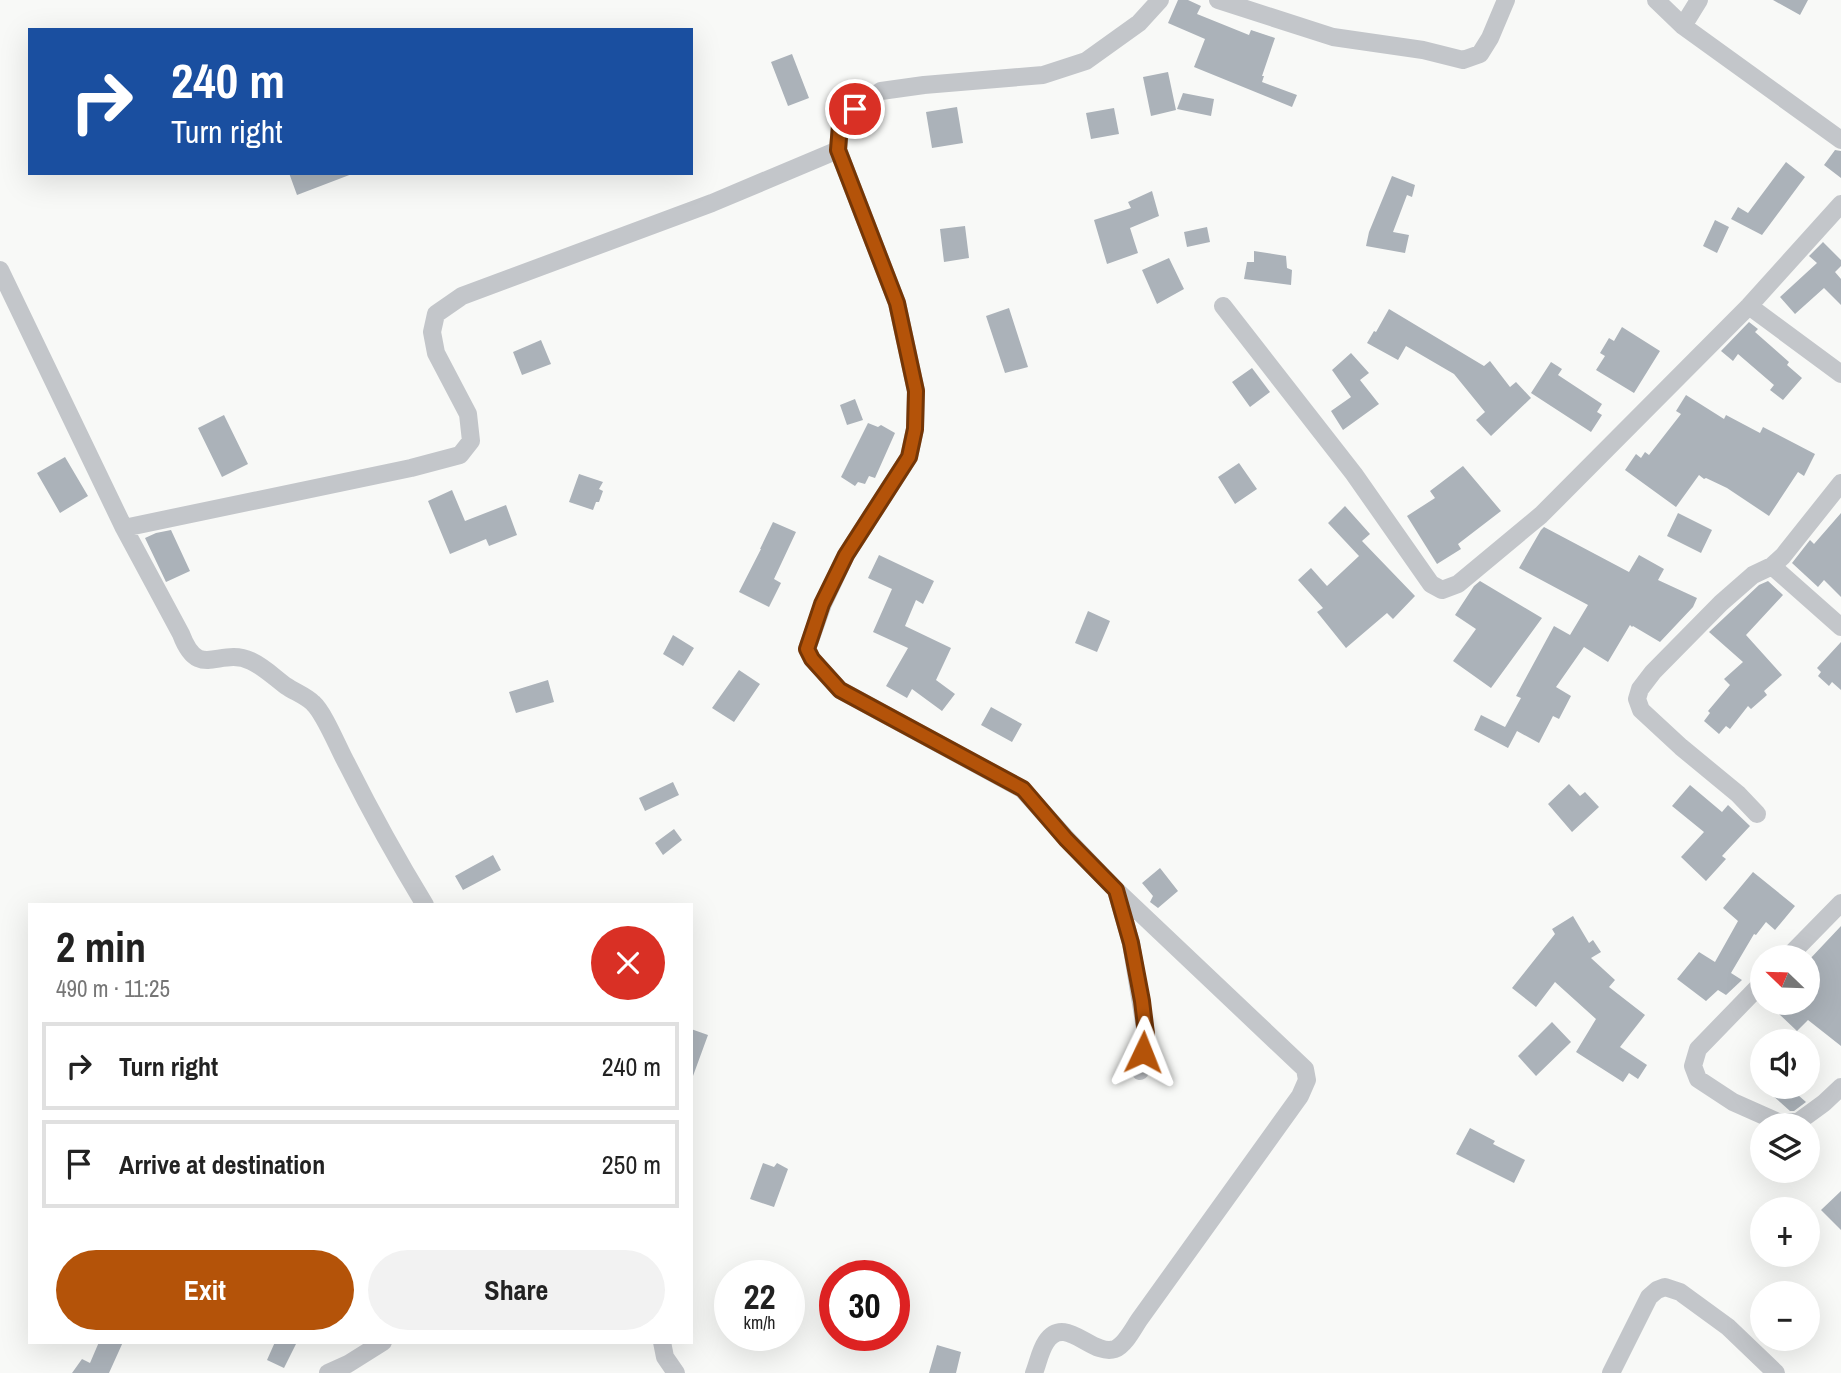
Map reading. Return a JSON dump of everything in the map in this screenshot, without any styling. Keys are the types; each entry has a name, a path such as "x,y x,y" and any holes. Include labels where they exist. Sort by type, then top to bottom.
{"street":[{"path":"1034,1373 1046,1341 1057,1332 1068,1332 1104,1351 1116,1349 1300,1096 1307,1080 1305,1069 1116,890 1066,839 1023,789 840,690 812,659 807,649 822,604 846,555 909,457 915,429 916,391 897,303 838,150 840,125 855,109 881,91 1043,75 1086,61 1139,23 1160,0"},
{"path":"1218,0 1333,37 1423,50 1463,60 1480,54 1506,0"},
{"path":"1656,0 1683,26 1841,139"},
{"path":"1683,26 1699,0"},
{"path":"124,527 398,471 460,455 471,441 467,414 436,353 432,332 436,314 462,296 712,203 838,150"},
{"path":"1223,306 1354,474 1431,584 1442,590 1458,584 1542,515 1749,306 1841,204"},
{"path":"0,270 124,527 186,648 194,656 204,660 235,656 252,661 312,702 322,713 390,848 424,903"},
{"path":"1749,306 1841,374"},
{"path":"1757,814 1738,794 1641,710 1637,699 1640,689 1653,672 1721,603 1753,575 1772,566 1783,556 1841,483"},
{"path":"1772,566 1841,627"},
{"path":"1116,890 1131,943 1144,1012 1146,1034 1140,1071"},
{"path":"1800,945 1841,903"},
{"path":"1750,995 1698,1049 1693,1066 1698,1079 1733,1101 1778,1122 1798,1122 1841,1087"},
{"path":"1611,1373 1649,1297 1665,1287 1680,1292 1728,1328 1776,1373"},
{"path":"328,1373 380,1344"},
{"path":"662,1344 665,1357 676,1373"}],"building":[{"path":"1178,0 1188,0 1201,6 1197,14 1249,35 1251,30 1275,38 1262,82 1297,95 1292,107 1194,67 1205,39 1168,23"},
{"path":"1773,0 1808,0 1800,15"},
{"path":"792,54 809,98 788,106 771,62"},
{"path":"1168,72 1176,110 1151,116 1143,77"},
{"path":"1183,93 1214,99 1211,116 1177,109"},
{"path":"957,107 963,143 932,148 926,112"},
{"path":"1114,108 1119,134 1091,139 1086,113"},
{"path":"1835,150 1841,151 1841,178 1824,165"},
{"path":"1786,162 1805,177 1762,235 1731,219 1738,207 1748,213"},
{"path":"290,175 349,175 297,195"},
{"path":"1392,176 1415,185 1412,197 1407,195 1393,232 1409,235 1405,253 1366,246"},
{"path":"1152,191 1159,216 1130,228 1138,253 1107,264 1094,220 1131,208 1128,202"},
{"path":"1715,220 1729,227 1717,253 1703,246"},
{"path":"965,226 969,258 944,262 940,229"},
{"path":"1207,227 1210,242 1187,247 1184,232"},
{"path":"1823,242 1841,260 1841,266 1835,272 1841,279 1841,305 1824,288 1795,314 1780,297 1817,263 1809,256"},
{"path":"1254,251 1286,256 1287,268 1292,270 1291,285 1244,279 1247,262 1254,262"},
{"path":"1169,258 1184,289 1157,304 1142,270"},
{"path":"1009,308 1028,367 1005,373 986,316"},
{"path":"1389,309 1484,366 1490,361 1510,387 1516,382 1531,398 1491,436 1476,420 1485,412 1454,374 1406,346 1398,360 1367,343"},
{"path":"1749,322 1758,329 1755,332 1789,362 1787,365 1802,378 1783,400 1770,390 1774,385 1738,354 1733,361 1721,351"},
{"path":"1622,327 1660,351 1634,393 1596,370 1605,356 1600,353 1609,338 1614,341"},
{"path":"541,340 551,364 522,375 513,352"},
{"path":"1351,353 1369,373 1360,380 1379,404 1343,430 1331,411 1351,397 1332,370"},
{"path":"1551,362 1562,369 1558,375 1602,404 1597,412 1602,415 1591,432 1531,393"},
{"path":"1252,368 1270,392 1250,407 1232,382"},
{"path":"1686,395 1724,419 1726,415 1760,433 1763,427 1815,454 1804,476 1798,472 1769,516 1727,488 1699,475 1676,507 1625,470 1636,454 1641,458 1645,452 1649,455 1681,414 1676,411"},
{"path":"855,399 863,420 847,425 840,405"},
{"path":"224,415 248,464 222,477 198,428"},
{"path":"868,423 878,427 881,425 895,433 875,478 869,476 865,484 858,482 855,486 841,477"},
{"path":"65,457 88,496 60,513 37,473"},
{"path":"1239,463 1257,489 1235,504 1218,477"},
{"path":"1463,466 1501,511 1458,544 1461,549 1437,564 1407,516 1435,498 1430,491"},
{"path":"579,474 603,482 599,489 603,491 593,510 569,502"},
{"path":"452,490 465,521 506,505 517,535 489,546 486,539 450,554 428,501"},
{"path":"1345,506 1370,534 1362,541 1415,596 1393,619 1387,613 1346,648 1317,612 1323,608 1298,580 1311,568 1327,586 1359,556 1328,523"},
{"path":"1678,513 1712,530 1701,553 1667,536"},
{"path":"1841,513 1841,597 1824,580 1818,587 1792,563 1810,540 1814,544"},
{"path":"773,522 796,532 774,579 781,583 769,607 739,592"},
{"path":"1544,527 1629,572 1639,555 1664,569 1658,580 1697,598 1693,607 1660,642 1630,625 1608,662 1584,647 1556,687 1571,696 1559,719 1553,716 1539,743 1517,731 1508,748 1474,730 1481,715 1505,727 1521,698 1516,696 1554,626 1570,635 1588,605 1519,568"},
{"path":"171,530 190,571 166,582 145,538"},
{"path":"879,555 934,581 923,604 916,600 905,626 951,648 936,680 955,694 942,711 912,689 907,698 886,686 908,648 873,632 892,589 868,578"},
{"path":"1480,581 1542,618 1491,688 1453,661 1476,629 1455,615"},
{"path":"1768,581 1783,595 1746,635 1782,675 1764,691 1767,695 1751,709 1748,706 1730,729 1726,726 1719,734 1704,721 1710,713 1708,711 1730,685 1724,679 1743,662 1709,632 1759,585"},
{"path":"1088,611 1110,621 1097,652 1075,643"},
{"path":"673,635 694,648 683,666 663,654"},
{"path":"1841,642 1841,690 1832,682 1829,686 1818,676 1821,672 1817,668"},
{"path":"739,670 760,684 734,722 712,708"},
{"path":"548,680 554,702 516,713 509,692"},
{"path":"991,707 1022,724 1012,742 981,725"},
{"path":"673,782 679,795 645,811 639,798"},
{"path":"1569,784 1580,796 1585,792 1599,807 1572,832 1548,804"},
{"path":"1690,785 1722,812 1728,805 1750,826 1722,856 1726,859 1706,881 1681,857 1704,832 1672,806"},
{"path":"674,829 682,840 663,855 655,843"},
{"path":"493,855 501,870 463,890 455,876"},
{"path":"1160,868 1178,891 1158,908 1150,902 1153,896 1142,883"},
{"path":"1753,872 1795,906 1775,930 1766,922 1756,935 1754,934 1731,973 1742,980 1726,995 1718,990 1706,1001 1677,979 1699,952 1715,962 1738,921 1723,908"},
{"path":"1573,916 1589,943 1593,940 1601,952 1591,958 1615,980 1609,987 1645,1015 1620,1047 1647,1065 1638,1079 1629,1073 1623,1082 1576,1052 1596,1019 1555,982 1536,1007 1512,988 1555,934 1552,929"},
{"path":"1841,926 1841,1046 1808,1020 1799,1029 1795,1029 1780,1015 1820,1015 1820,948"},
{"path":"1552,1022 1571,1042 1536,1076 1518,1056"},
{"path":"693,1030 708,1035 693,1076"},
{"path":"1776,1099 1803,1099 1806,1102 1794,1111 1790,1111"},
{"path":"1470,1128 1495,1141 1493,1144 1525,1160 1514,1183 1456,1154"},
{"path":"763,1163 774,1167 777,1163 788,1169 774,1207 750,1199"},
{"path":"1841,1191 1841,1230 1821,1210"},
{"path":"98,1344 122,1344 109,1373 72,1373 82,1359 90,1363"},
{"path":"274,1344 296,1344 284,1368 267,1360"},
{"path":"937,1345 961,1352 956,1373 929,1373"}],"route":[{"path":"855,109 840,125 838,150 897,303 916,391 915,429 909,457 846,555 822,604 807,649 812,659 840,690 1023,789 1066,839 1116,890 1131,943 1142,1001 1146,1034 1143,1052"}]}
